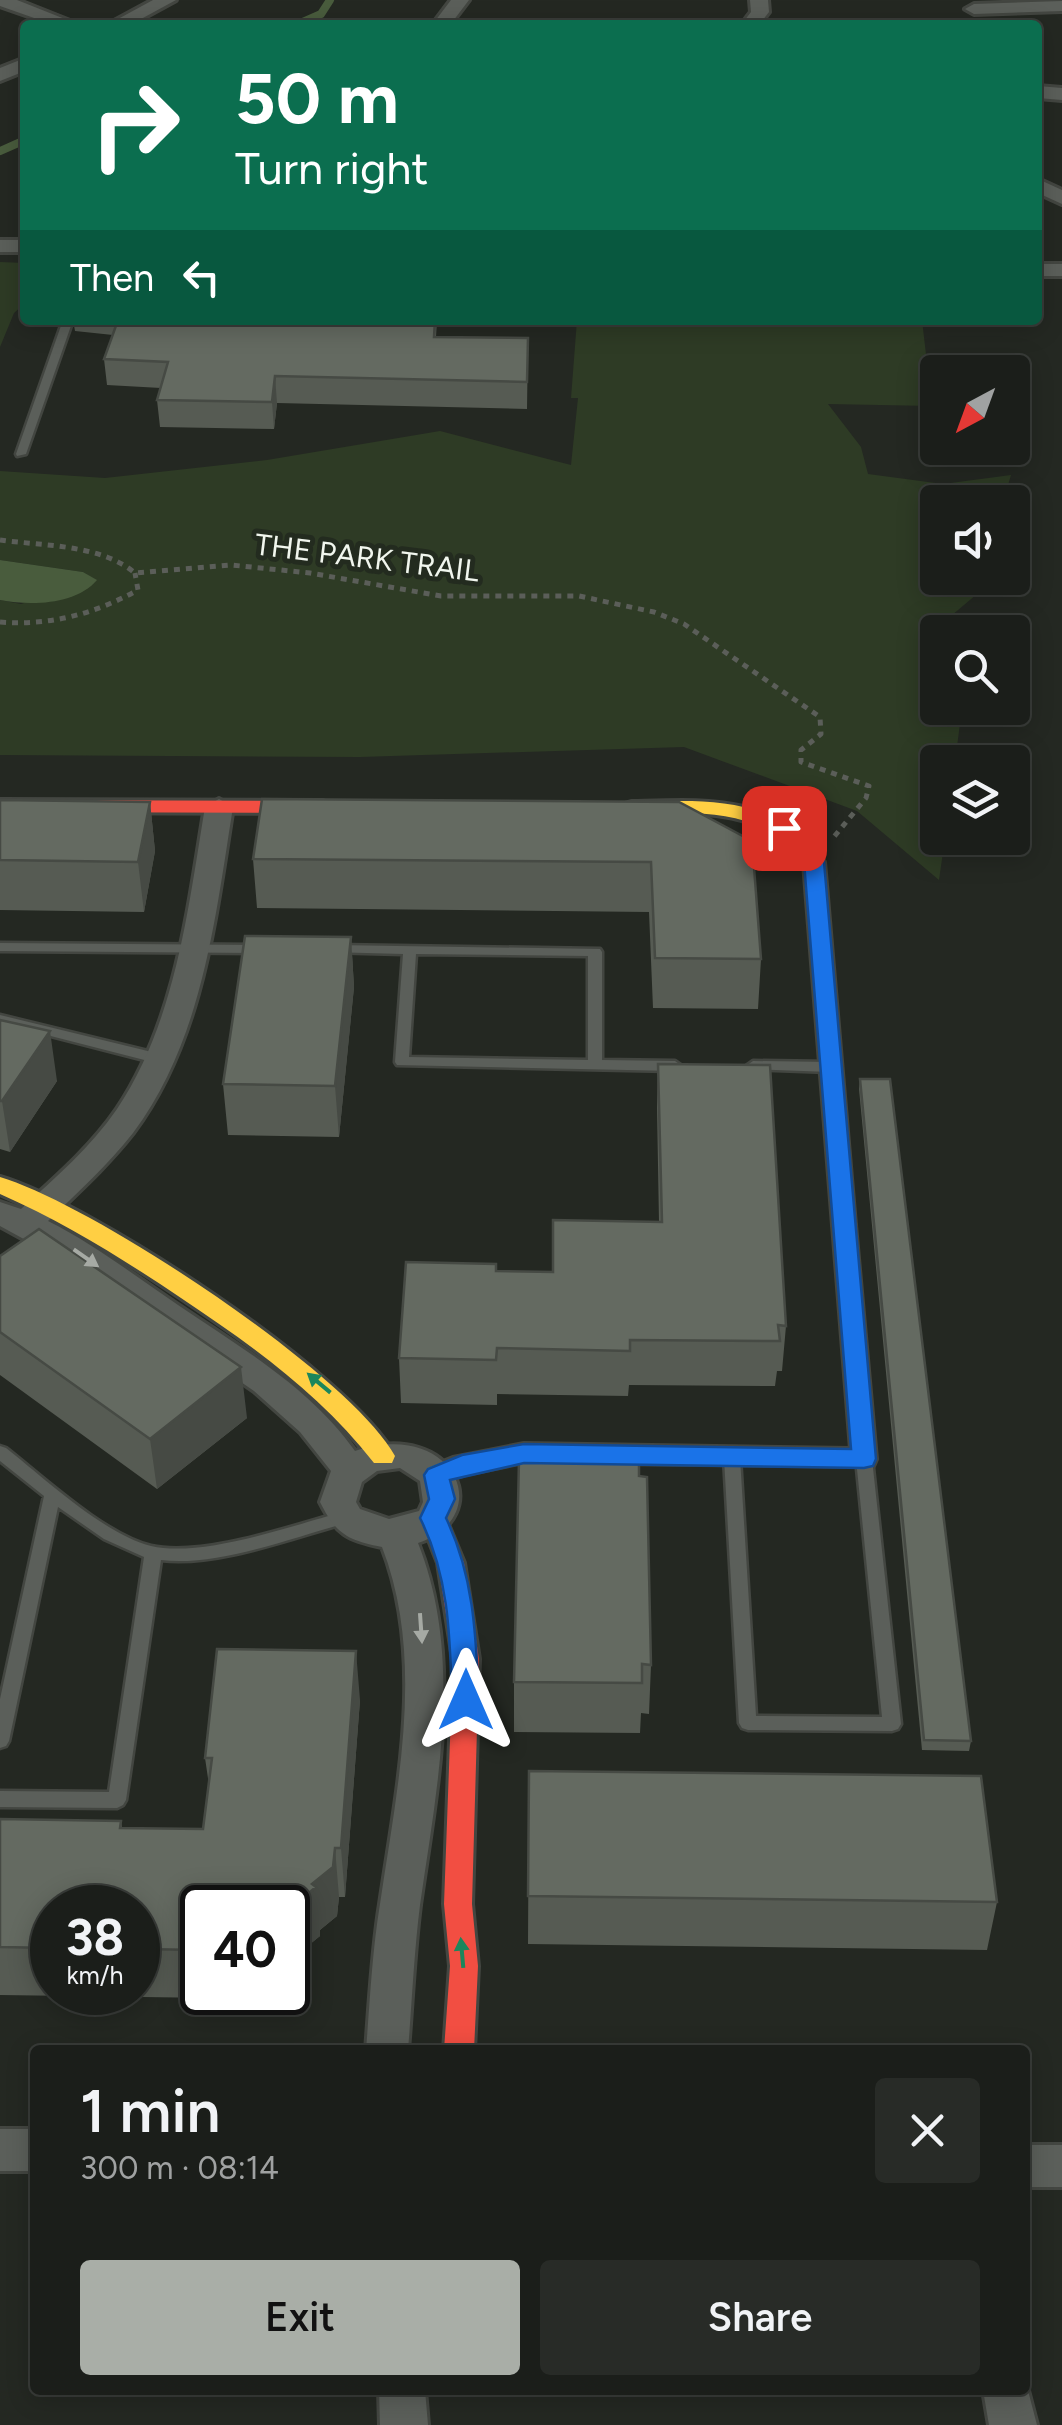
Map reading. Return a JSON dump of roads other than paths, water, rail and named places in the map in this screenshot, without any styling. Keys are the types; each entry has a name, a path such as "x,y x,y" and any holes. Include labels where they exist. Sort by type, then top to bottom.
{"street":[{"path":"0,0 57,20"},
{"path":"126,20 167,0"},
{"path":"975,11 1062,6"},
{"path":"0,806 338,807"},
{"path":"24,1213 128,1116 160,1059 181,1006 219,807"},
{"path":"437,1475 462,1465 524,1454 864,1459 814,862 806,843 784,828 750,814 717,808 617,808"},
{"path":"0,1185 24,1213 252,1372 297,1408 336,1448 350,1471"},
{"path":"24,1213 82,1221 282,1354 328,1390 383,1456"},
{"path":"383,1456 414,1459 437,1475 442,1499 433,1518 420,1527 396,1534 368,1532 346,1517 339,1494 350,1471 383,1456"},
{"path":"433,1518 446,1543 462,1612 467,1665 458,1908 464,1962 459,2045"},
{"path":"387,2045 400,1908 415,1820 422,1666 420,1614 405,1553 396,1534"},
{"path":"400,1908 458,1908"},
{"path":"0,2150 30,2150"},
{"path":"1030,2166 1062,2166"},
{"path":"402,2395 404,2425"},
{"path":"1007,2395 1013,2425"}],"lane":[{"path":"21,454 66,325"},
{"path":"0,947 273,949"},
{"path":"312,949 595,952 595,1064"},
{"path":"410,950 402,1062 695,1066"},
{"path":"0,1019 160,1059"},
{"path":"734,1066 834,1067"},
{"path":"0,1452 123,1542 153,1554 224,1550 346,1517"},
{"path":"732,1458 748,1723 892,1724 864,1459"},
{"path":"0,1741 54,1492"},
{"path":"0,1798 117,1800 153,1554"}],"waterway":[{"path":"307,20 321,14 330,0"},
{"path":"0,151 20,142"}]}
